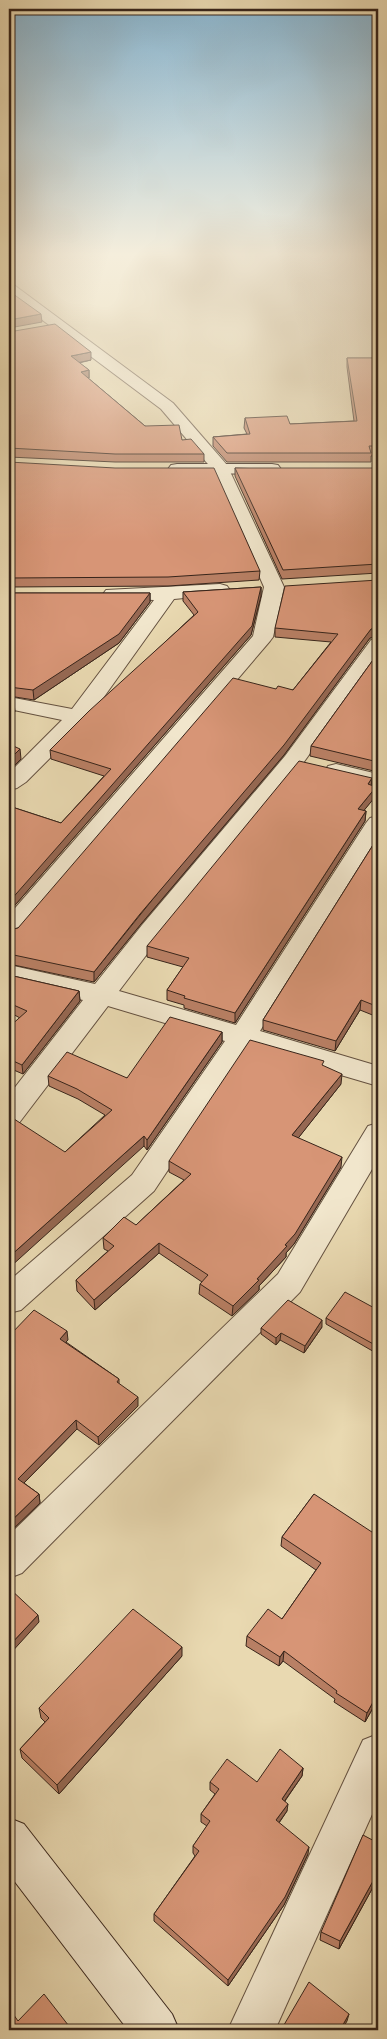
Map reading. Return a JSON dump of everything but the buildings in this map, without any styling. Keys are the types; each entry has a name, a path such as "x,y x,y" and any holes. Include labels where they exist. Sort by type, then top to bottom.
{"street":[{"path":"9,931 263,637 265,588 221,469 166,406 94,352"},
{"path":"164,469 290,469"},
{"path":"98,594 168,594 265,588"},
{"path":"9,784 78,717 168,594"},
{"path":"9,1115 151,931 293,762 378,644"},
{"path":"9,702 78,717"},
{"path":"293,762 378,781"},
{"path":"9,1300 143,1183 243,1036 378,823"},
{"path":"9,974 102,995 378,1076"},
{"path":"9,1560 289,1283 378,1134"},
{"path":"251,2030 378,1755"},
{"path":"9,1839 156,2030"}]}
